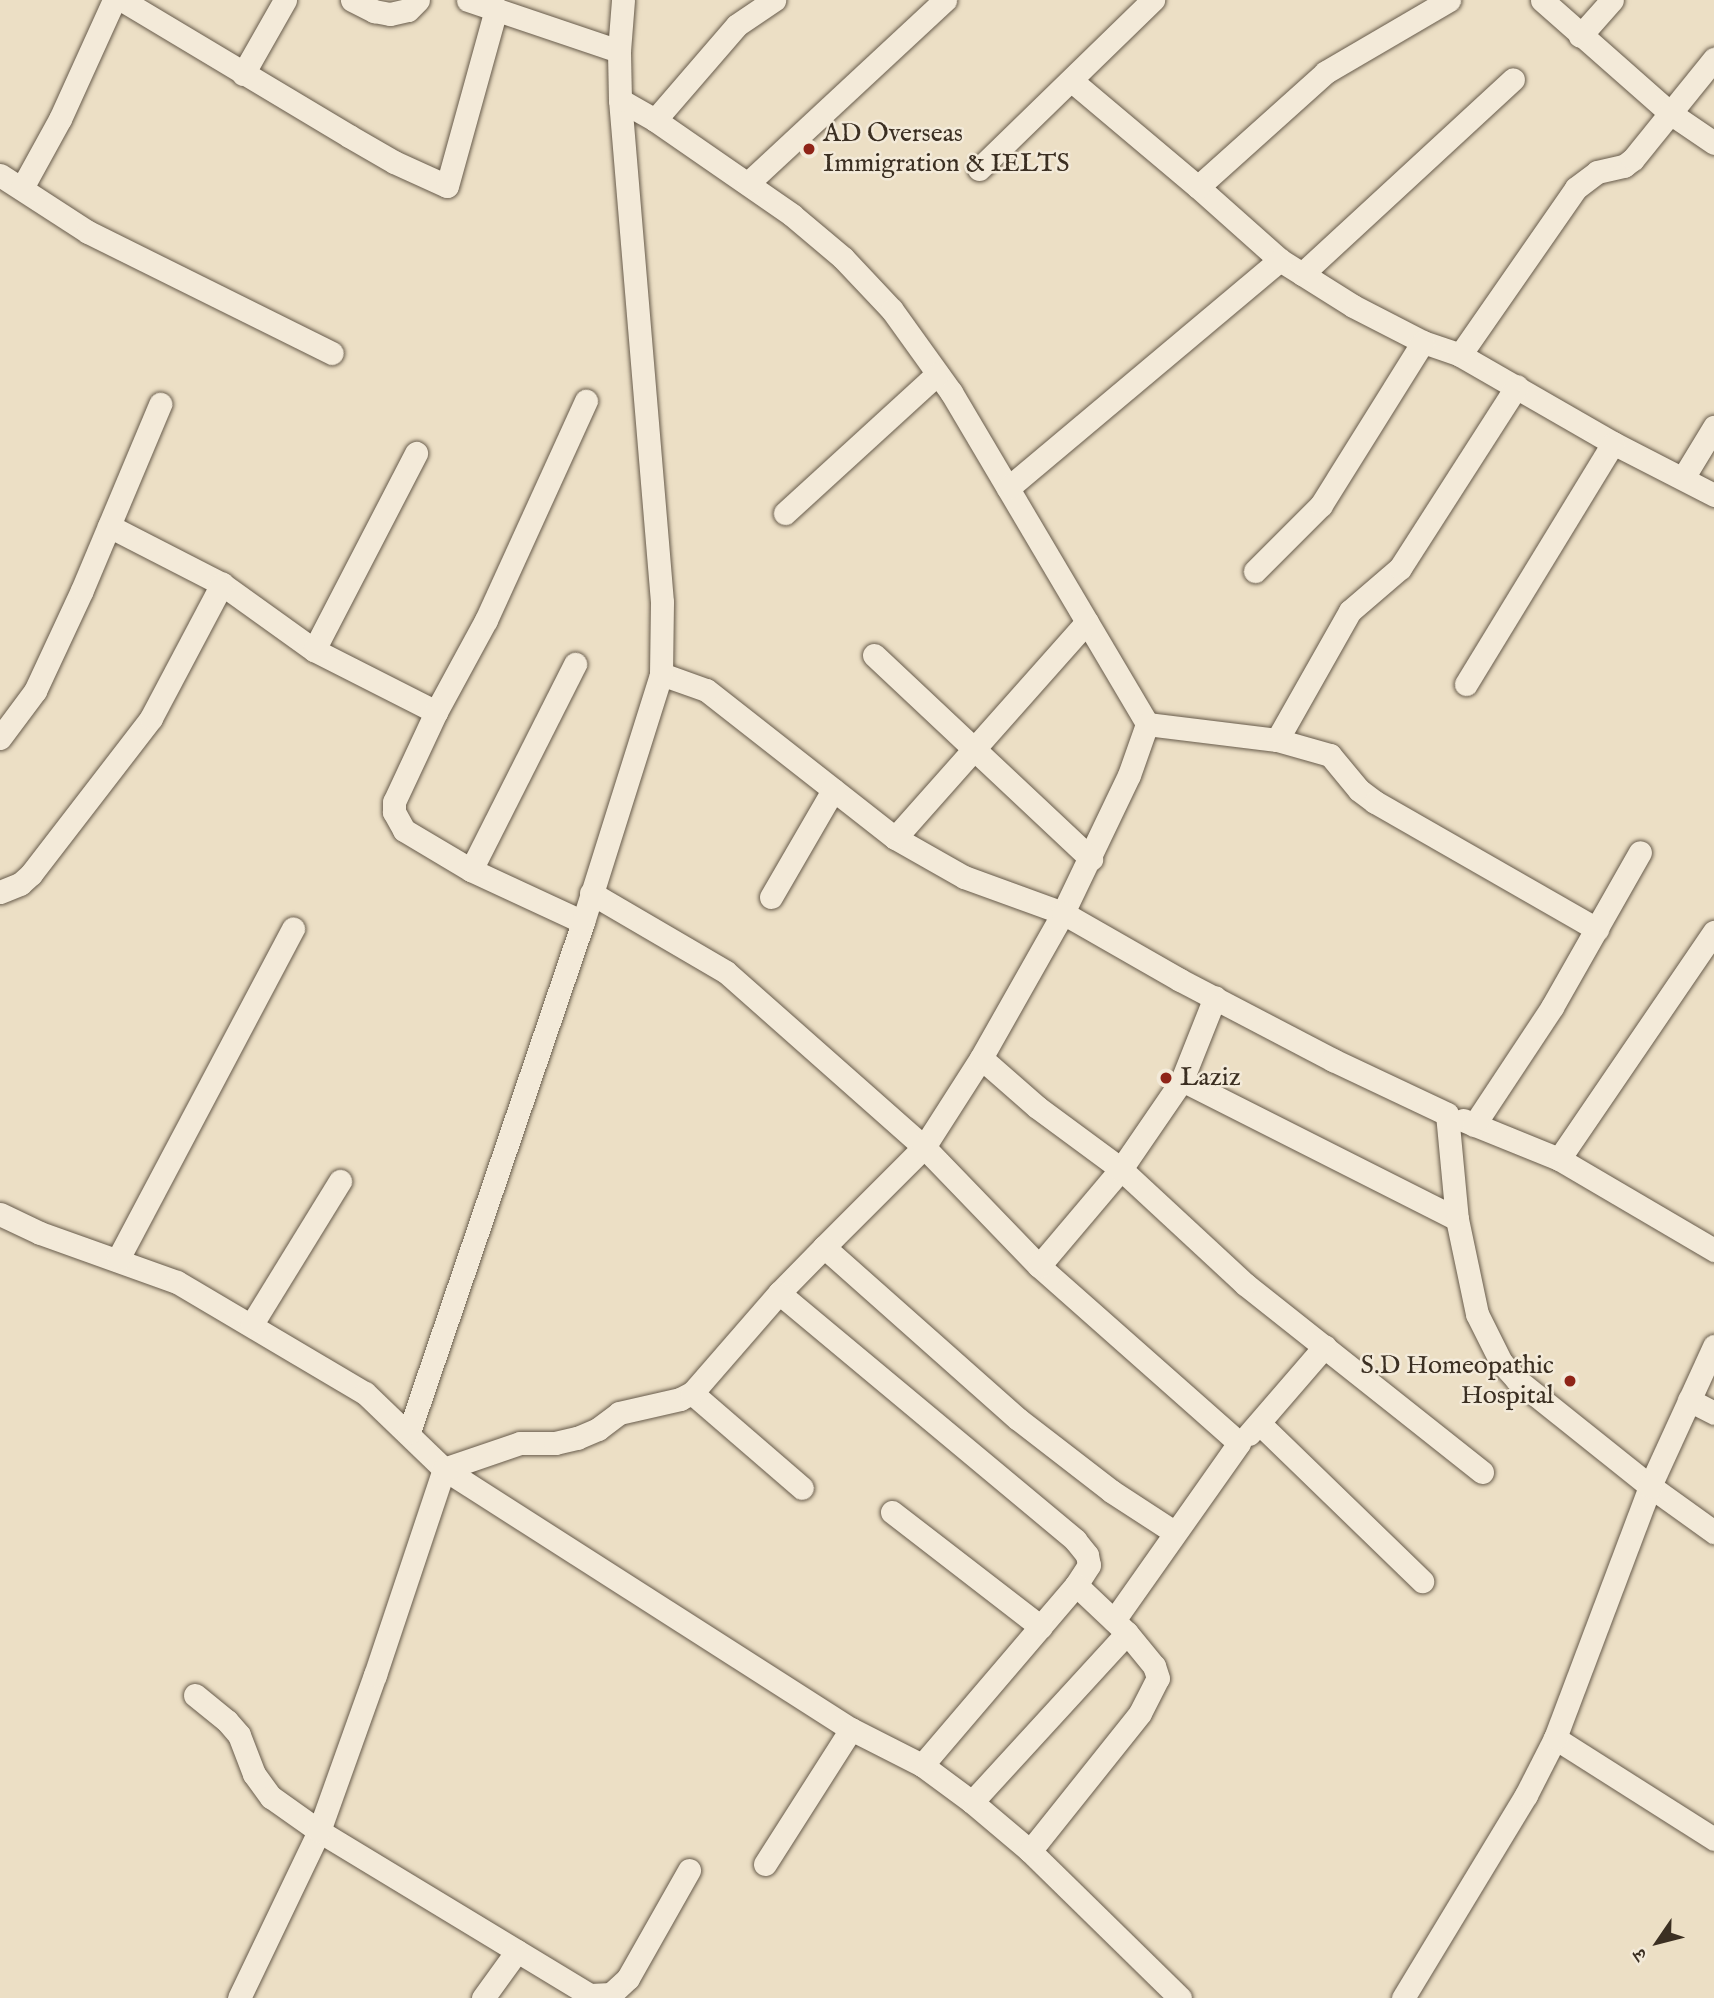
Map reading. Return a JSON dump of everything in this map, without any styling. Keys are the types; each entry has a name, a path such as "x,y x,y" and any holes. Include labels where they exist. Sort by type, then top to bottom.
{"street":[{"path":"22,188 60,119 114,0"},
{"path":"122,0 394,162 447,186 496,9"},
{"path":"243,74 285,0"},
{"path":"352,0 374,11 390,14 408,10 418,0"},
{"path":"468,0 619,51"},
{"path":"409,1432 583,922 661,674 662,602 620,100 619,51 623,0"},
{"path":"655,120 737,25 774,0"},
{"path":"748,183 945,0"},
{"path":"979,169 1072,82 1153,0"},
{"path":"1198,187 1326,72 1449,0"},
{"path":"1542,0 1670,113 1714,143"},
{"path":"1580,36 1612,0"},
{"path":"1460,355 1576,188 1597,172 1624,166 1633,159 1714,59"},
{"path":"1302,274 1513,79"},
{"path":"1072,82 1198,187 1280,260 1353,306 1423,342 1460,355 1613,443 1714,495"},
{"path":"620,100 655,120 748,183 843,258 892,310 937,374 1008,488 1147,724"},
{"path":"0,175 88,232 332,353"},
{"path":"1008,488 1280,260"},
{"path":"1255,571 1321,505 1423,342"},
{"path":"785,513 937,374"},
{"path":"1277,740 1350,611 1400,568 1517,386"},
{"path":"583,922 471,870 404,830 394,812 397,792 436,712 486,620 586,401"},
{"path":"0,738 34,691 109,526 160,404"},
{"path":"1683,478 1714,427"},
{"path":"1466,684 1613,443"},
{"path":"314,650 416,453"},
{"path":"109,526 222,584 314,650 436,712"},
{"path":"0,892 20,884 31,874 151,718 222,584"},
{"path":"895,838 1087,622"},
{"path":"874,655 1091,859"},
{"path":"471,870 575,664"},
{"path":"661,674 705,690 755,726 895,838 964,877 1063,913 1333,1060 1447,1114 1559,1159 1714,1250"},
{"path":"1147,724 1277,740 1330,755 1359,790 1374,802 1597,929"},
{"path":"444,1469 513,1445 577,1438 598,1429 619,1413 680,1399 692,1393 779,1293 924,1147 981,1058 1063,913 1091,859 1147,724"},
{"path":"771,897 833,790"},
{"path":"1474,1125 1552,1007 1640,852"},
{"path":"591,893 726,972 924,1147 1039,1266 1239,1443"},
{"path":"118,1259 293,929"},
{"path":"1559,1159 1714,932"},
{"path":"1039,1266 1121,1169 1182,1080 1214,997"},
{"path":"981,1058 1037,1107 1121,1169 1245,1284 1482,1472"},
{"path":"1182,1080 1457,1219"},
{"path":"1447,1114 1457,1219 1477,1314 1500,1362 1517,1380 1650,1486 1714,1532"},
{"path":"252,1324 340,1181"},
{"path":"0,1214 40,1233 177,1282 252,1324 365,1394 409,1432 444,1469 851,1729 922,1765 972,1802 1030,1851 1180,1998"},
{"path":"824,1247 1018,1419 1121,1499 1174,1532"},
{"path":"779,1293 1083,1546 1089,1565 1041,1627 922,1765"},
{"path":"972,1802 1120,1626 1174,1532 1239,1443 1261,1424 1325,1346"},
{"path":"1403,1998 1526,1795 1555,1738 1650,1486 1714,1346"},
{"path":"692,1393 803,1488"},
{"path":"1689,1400 1714,1413"},
{"path":"1261,1424 1422,1581"},
{"path":"239,1998 318,1831 375,1675 444,1469"},
{"path":"892,1513 1041,1627"},
{"path":"1030,1851 1152,1695 1158,1678 1154,1666 1120,1626 1076,1584"},
{"path":"195,1695 227,1721 239,1735 262,1789 318,1831 590,1995 611,1994 628,1978 688,1870"},
{"path":"765,1864 851,1729"},
{"path":"1555,1738 1714,1839"},
{"path":"483,1998 517,1951"}],"place":[{"name":"AD Overseas Immigration & IELTS","path":"809,149"},
{"name":"Laziz","path":"1166,1078"},
{"name":"S.D Homeopathic Hospital","path":"1570,1381"}]}
